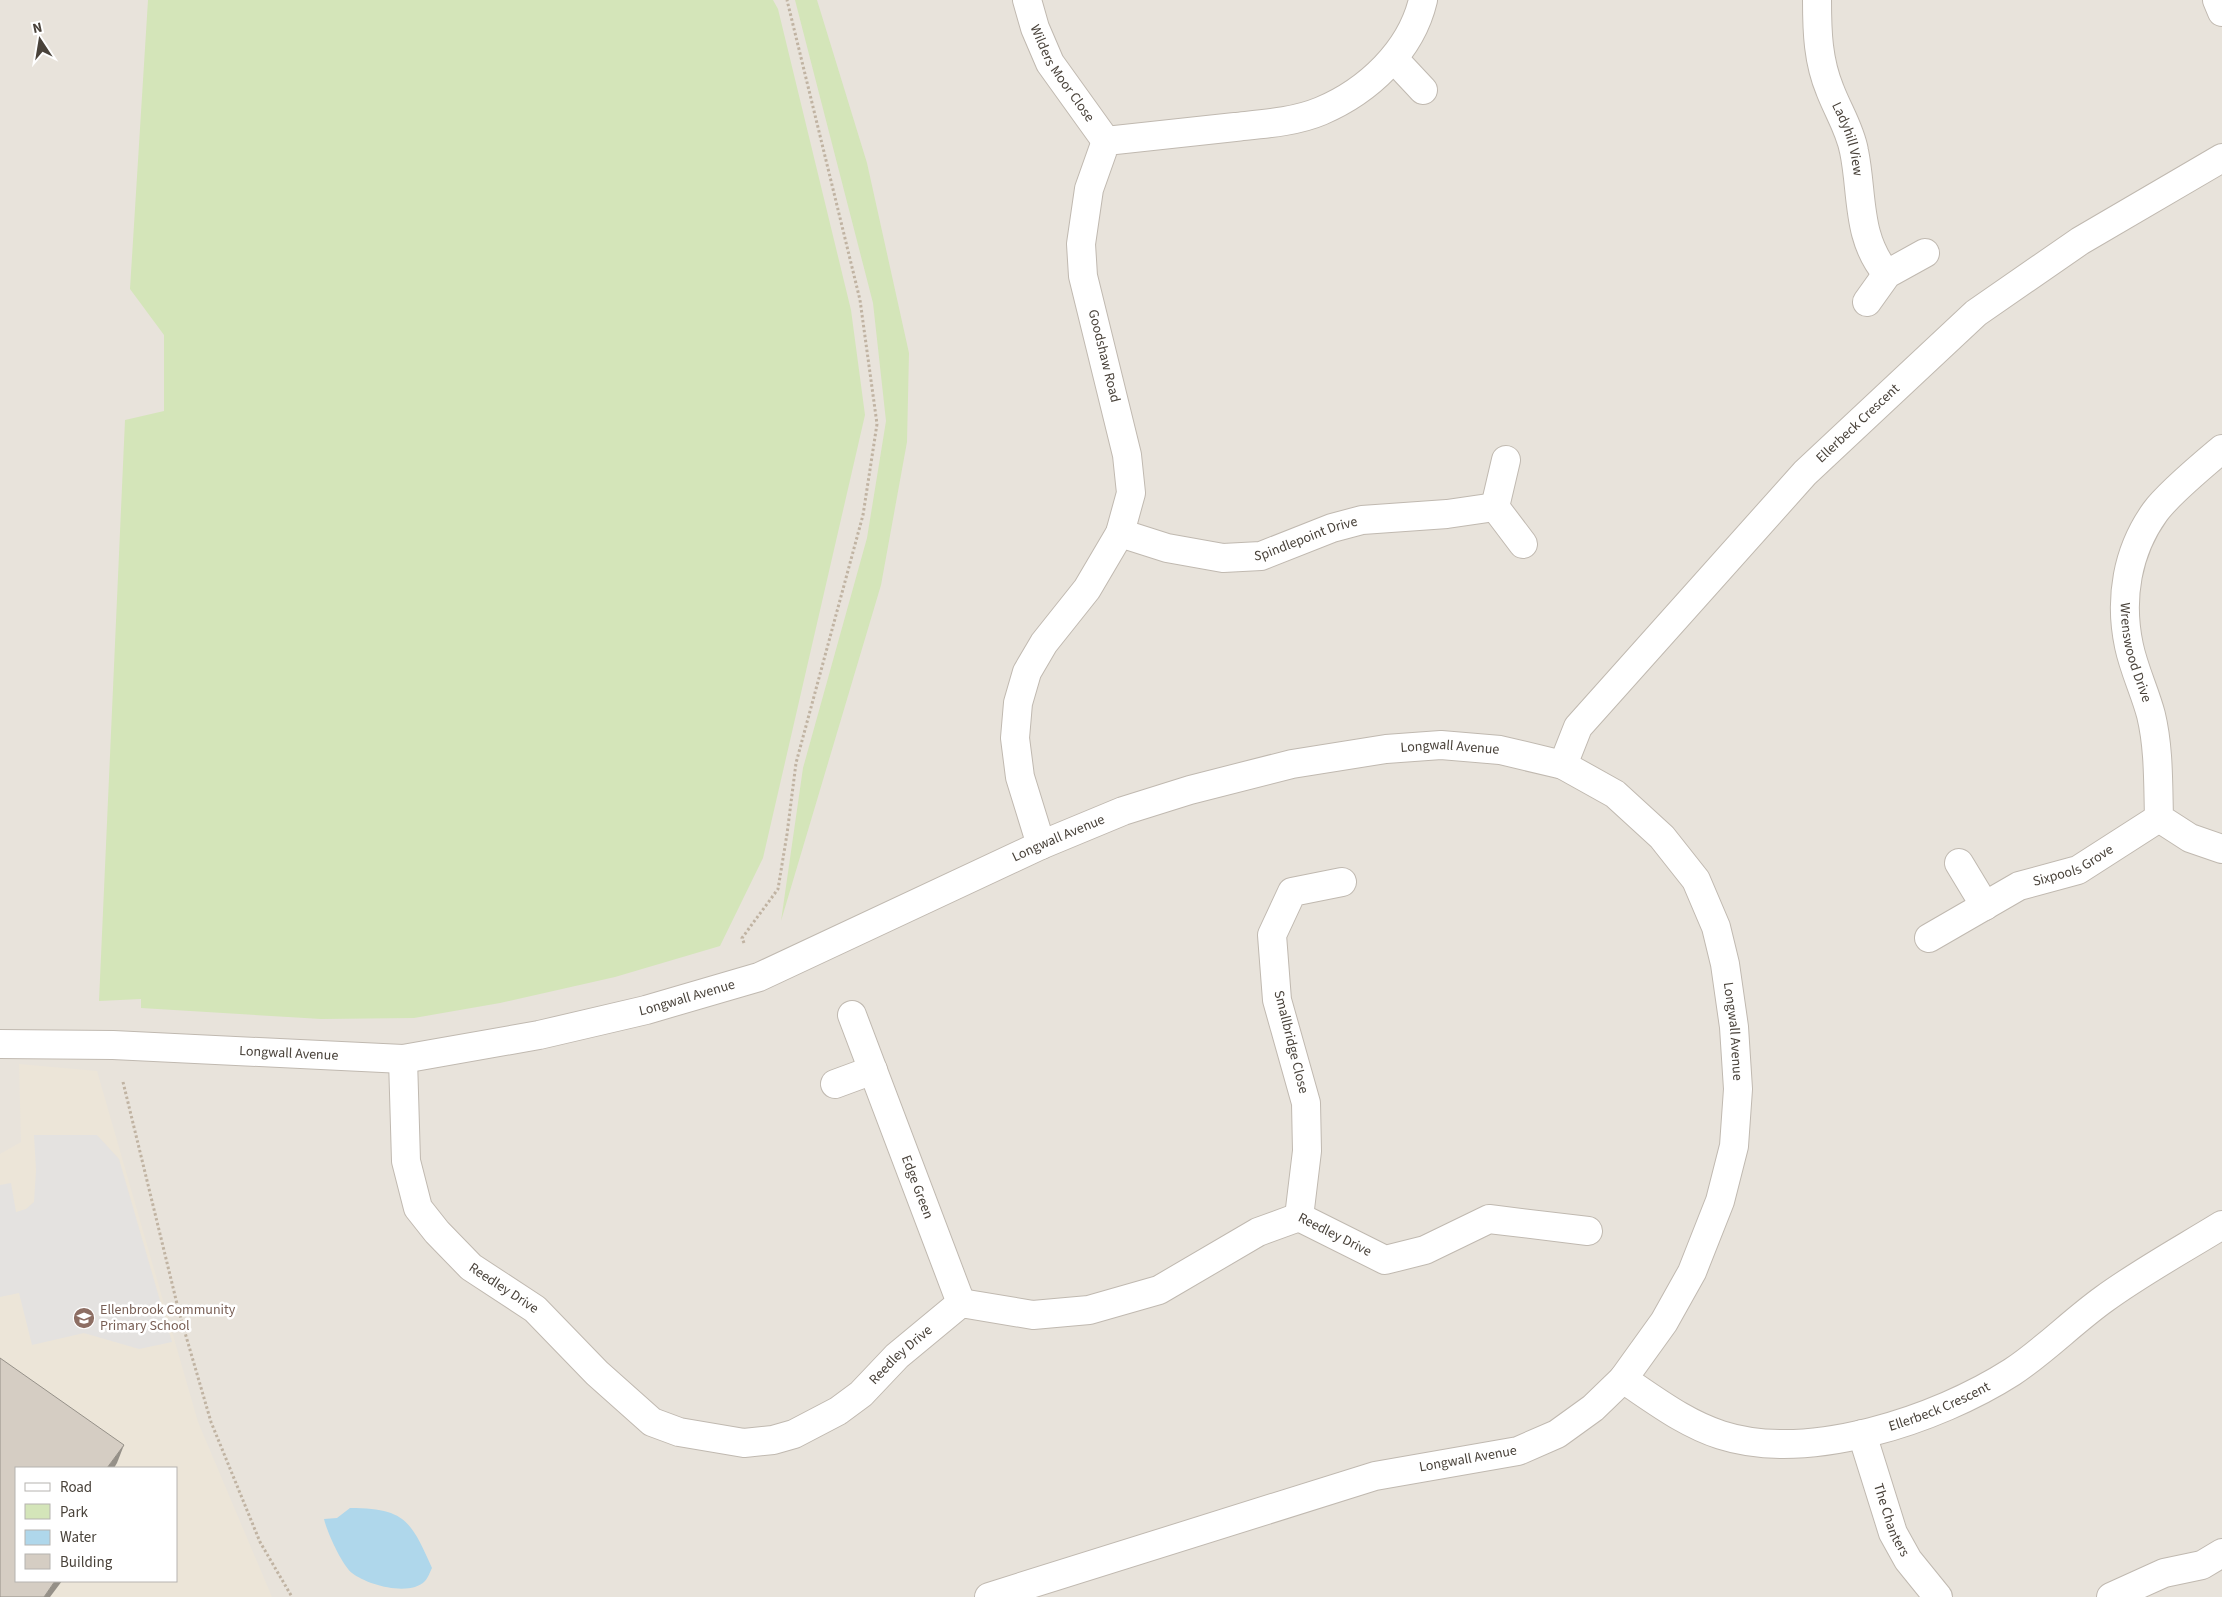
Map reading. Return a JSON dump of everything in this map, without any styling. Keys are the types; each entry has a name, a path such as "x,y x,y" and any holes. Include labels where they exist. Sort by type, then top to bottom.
{"street":[{"name":"Wilders Moor Close","path":"1028,0 1035,28 1050,63 1106,141"},
{"path":"1106,141 1279,122 1320,112 1353,94 1394,59 1409,37 1423,0"},
{"name":"Ladyhill View","path":"1816,0 1817,40 1822,69 1854,151 1866,240 1876,262 1887,274"},
{"path":"2217,0 2222,12"},
{"path":"1394,59 1423,90"},
{"name":"Goodshaw Road","path":"1041,845 1020,777 1015,738 1018,703 1027,672 1044,643 1088,589 1120,534 1130,493 1127,455 1084,276 1081,244 1089,189 1106,141"},
{"name":"Ellerbeck Crescent","path":"1563,765 1578,727 1806,473 1976,313 2080,242 2222,158"},
{"path":"1867,302 1887,274 1925,254"},
{"name":"Wrenswood Drive","path":"2159,818 2157,761 2151,716 2129,646 2124,608 2127,573 2136,545 2156,511 2222,449"},
{"path":"1506,460 1495,506 1523,544"},
{"name":"Spindlepoint Drive","path":"1120,534 1168,548 1223,558 1261,556 1332,528 1362,520 1447,514 1495,506"},
{"name":"Longwall Avenue","path":"0,1044 113,1045 403,1059 539,1034 636,1013 759,977 1041,845 1123,812 1190,790 1292,764 1386,749 1441,744 1500,750 1563,765 1615,794 1662,837 1696,880 1716,928 1725,964 1734,1027 1738,1089 1734,1146 1720,1201 1692,1272 1664,1322 1623,1379 1593,1408 1557,1434 1518,1451 1375,1476 993,1596"},
{"path":"2159,818 2190,838 2222,849"},
{"name":"Sixpools Grove","path":"1929,938 2027,883 2078,870 2159,818"},
{"path":"1959,863 1985,906"},
{"name":"Smallbridge Close","path":"1299,1217 1307,1151 1306,1103 1277,1000 1272,935 1292,892 1342,882"},
{"name":"Edge Green","path":"852,1015 961,1303"},
{"name":"Reedley Drive","path":"403,1059 406,1161 418,1208 437,1232 471,1267 535,1309 597,1372 652,1422 679,1432 744,1443 774,1440 794,1434 838,1412 861,1394 897,1356 961,1303 1033,1315 1089,1310 1159,1290 1258,1232 1299,1217 1385,1260 1425,1250 1489,1219 1588,1231"},
{"path":"835,1084 873,1070"},
{"name":"Ellerbeck Crescent","path":"1623,1379 1685,1421 1722,1435 1763,1444 1807,1442 1862,1434 1910,1422 1966,1397 2013,1371 2105,1298 2222,1225"},
{"name":"The Chanters","path":"1862,1434 1893,1533 1908,1560 1938,1597"},
{"path":"2110,1597 2164,1573 2202,1565 2222,1553"}],"path":[{"path":"759,977 742,938 778,889 796,762 863,515 877,424 860,300 787,0"},
{"path":"113,1045 179,1312 211,1422 260,1542 292,1597"}],"shaded area":[{"path":"0,0 2222,0 2222,1597 0,1597"},
{"name":"Ellenbrook Community Primary School","path":"19,1064 97,1071 198,1422 272,1597 0,1597 0,1154 21,1142"},
{"path":"34,1135 97,1135 119,1159 172,1342 139,1349 84,1333 32,1345 19,1293 0,1297 0,1185 11,1183 16,1212 26,1209 34,1202 36,1170"}],"green space":[{"path":"148,0 773,0 778,9 851,310 865,415 763,858 720,946 615,977 500,1003 414,1018 321,1019 141,1008 141,999 99,1001 125,420 164,411 164,335 130,289"},
{"path":"795,0 817,0 867,163 909,353 907,442 881,585 781,921 803,768 867,538 886,421 873,303"}],"water":[{"path":"350,1508 383,1511 404,1520 418,1539 432,1568 425,1581 418,1586 399,1589 368,1582 352,1573 335,1548 324,1519 337,1518"}],"building":[{"path":"0,1358 124,1445 108,1467 15,1467 15,1582 54,1582 44,1597 0,1597"}],"place":[{"name":"Ellenbrook Community Primary School","path":"84,1318"}]}
